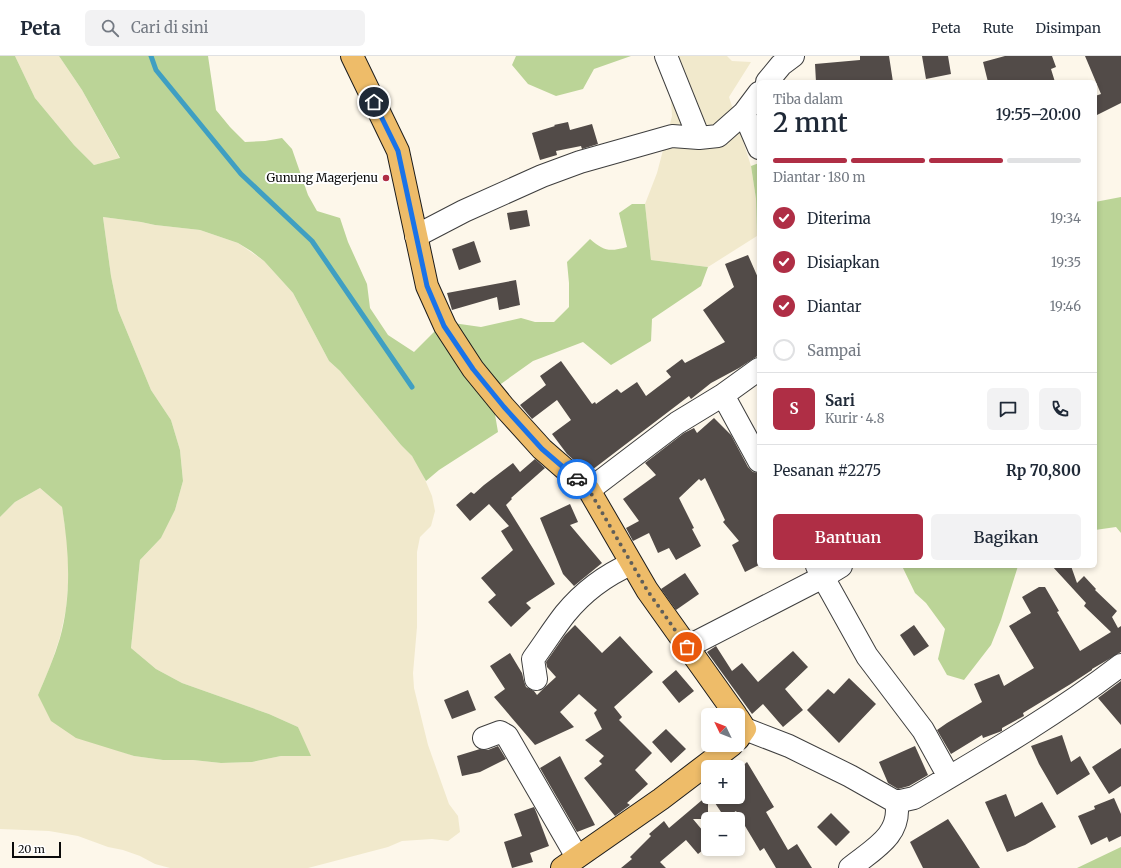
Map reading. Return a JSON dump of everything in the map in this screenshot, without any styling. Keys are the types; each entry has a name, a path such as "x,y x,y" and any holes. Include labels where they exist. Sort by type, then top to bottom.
{"main road":[{"path":"352,56 398,151 427,286 444,326 473,369 504,407 542,449 589,490 647,590 687,647 725,708"},
{"path":"569,863 661,799 713,752"}],"street":[{"path":"666,56 699,138"},
{"path":"769,80 782,65 793,56"},
{"path":"416,236 464,211 542,176 580,162 672,136 699,138 718,136 744,113 757,96"},
{"path":"744,113 757,143"},
{"path":"589,490 677,423 723,395 757,370"},
{"path":"723,395 757,457"},
{"path":"536,679 533,659 565,614 584,594 617,571 631,564"},
{"path":"687,647 827,570 867,656 923,730 949,777"},
{"path":"745,731 789,746 850,776 896,802 914,798 1022,734 1121,665"},
{"path":"484,738 500,732 507,736 569,863"},
{"path":"850,868 885,840 892,830 898,811 896,802"}],"shaded area":[{"path":"15,56 59,56 82,90 120,159 94,165 74,145 35,98"},
{"path":"658,56 727,56 732,61 751,62 729,97 751,166 756,199 757,236 708,267 651,260 645,204 657,173 672,116 670,82"},
{"path":"103,217 200,230 238,243 264,261 293,293 329,361 340,371 401,445 412,456 420,468 432,496 435,511 431,526 420,537 417,552 417,627 413,673 414,688 428,745 449,804 458,816 460,832 448,841 432,839 402,841 388,847 308,868 170,868 155,864 140,856 123,850 108,847 78,836 49,831 0,829 0,517 15,502 40,488 62,507 67,539 69,574 66,609 60,637 50,667 38,695 105,746 134,756 163,760 193,760 221,763 252,762 281,756 310,756 298,727 269,714 182,683 156,669 131,648 140,560 161,538 175,510 183,481 180,450 171,420 151,390 118,310 111,276"}],"green space":[{"path":"0,56 15,56 35,98 74,145 94,165 120,158 82,90 59,56 208,56 216,110 245,142 282,138 292,149 308,195 317,211 340,218 348,242 367,284 370,308 388,335 414,352 438,328 453,323 481,327 521,318 535,322 554,322 569,307 567,262 590,239 599,246 611,250 627,247 619,213 632,204 645,204 651,260 708,267 701,286 652,319 651,341 611,365 583,342 533,361 491,391 498,432 439,470 426,481 412,456 401,445 340,371 329,361 293,293 264,261 238,243 200,230 103,217 111,276 118,310 151,390 171,420 180,450 183,481 175,510 161,538 140,560 131,648 156,669 182,683 269,714 298,727 311,756 281,756 252,762 221,763 193,760 163,760 134,756 76,738 51,721 38,695 55,653 64,622 68,589 68,556 62,507 40,488 15,502 0,517"},
{"path":"516,56 631,56 594,69 583,89 556,96 528,84 512,65"},
{"path":"757,164 757,236 756,199 751,166"},
{"path":"1121,197 1121,533 1116,527 1097,530 1097,202"},
{"path":"903,568 1017,568 1001,620 991,645 964,680 947,675 938,659 945,629 926,603 915,593"},
{"path":"1121,847 1121,868 1077,868"}],"building":[{"path":"860,56 889,56 893,80 816,80 815,64 860,60"},
{"path":"922,56 948,56 951,74 926,79"},
{"path":"1005,56 1052,56 1056,67 1051,69 1054,80 988,80 983,62"},
{"path":"1085,56 1121,56 1121,103 1097,115 1097,95 1101,94 1097,84 1097,80 1095,80"},
{"path":"568,122 570,130 592,124 598,144 582,149 581,146 556,151 557,155 540,160 532,133 555,126 554,125"},
{"path":"527,210 530,226 510,230 507,213"},
{"path":"474,241 481,262 459,270 452,249"},
{"path":"748,255 757,275 757,356 711,383 691,399 689,396 588,473 567,454 552,434 571,420 557,400 532,419 520,405 546,385 540,376 561,361 592,404 595,402 596,404 617,389 621,393 637,382 646,396 671,377 666,371 682,359 685,363 725,342 703,310 734,287 725,264"},
{"path":"516,280 520,305 499,310 497,297 452,310 447,293"},
{"path":"714,418 731,435 748,467 753,472 757,473 757,566 745,572 732,545 739,541 723,522 725,520 705,478 701,481 699,479 679,498 701,546 676,560 669,548 658,553 649,533 633,541 626,528 639,521 623,499 656,475 645,463 684,433 694,428 697,433"},
{"path":"535,459 545,468 511,498 512,499 506,505 555,584 526,603 531,608 511,627 488,602 496,595 481,578 513,550 501,531 509,526 489,504 470,521 456,505 471,492 474,494 513,463 520,472"},
{"path":"570,504 578,522 570,525 602,563 574,586 563,574 540,518"},
{"path":"1054,568 1072,568 1077,583 1084,576 1096,589 1095,590 1117,611 1112,617 1118,628 1121,626 1121,652 1023,713 1024,716 1002,728 1002,731 983,738 982,735 951,754 937,730 982,702 974,684 999,674 1004,686 1034,668 1009,626 1031,613 1022,597 1039,587 1045,587 1059,611 1057,612 1080,651 1111,632 1084,606 1086,603"},
{"path":"685,573 699,594 676,610 661,589"},
{"path":"575,625 602,653 620,636 653,672 614,707 622,717 619,720 652,753 635,770 648,784 627,803 630,805 615,816 584,778 602,764 599,761 604,756 585,740 602,729 594,713 597,710 579,694 560,712 574,727 535,745 494,697 505,689 490,666 510,653 522,673 526,687 534,691 537,695 556,677 547,667 546,662 565,635"},
{"path":"914,625 929,646 914,656 900,635"},
{"path":"716,646 732,671 742,663 758,682 793,651 808,667 785,689 803,710 783,727 763,704 752,714 707,652"},
{"path":"676,670 694,691 679,703 662,682"},
{"path":"849,678 876,704 839,743 807,710 828,689 834,694"},
{"path":"1121,681 1121,725 1098,698"},
{"path":"468,690 476,710 452,719 444,700"},
{"path":"666,729 686,749 671,763 652,742"},
{"path":"1062,735 1071,762 1080,756 1090,774 1057,795 1039,764 1031,746"},
{"path":"498,746 506,759 480,772 462,776 457,756 480,749 488,750"},
{"path":"915,746 928,775 909,786 898,789 888,783 879,762"},
{"path":"1121,748 1121,786 1109,794 1092,767"},
{"path":"560,756 595,825 577,832 540,768"},
{"path":"747,762 774,807 766,812 788,850 797,844 812,868 776,868 764,848 760,851 745,826 745,812 721,812 716,804 745,804 745,764"},
{"path":"1006,794 1015,817 1042,802 1056,827 1025,845 1007,852 985,802"},
{"path":"1114,798 1121,814 1121,836 1109,842 1107,837 1091,845 1078,816 1095,809 1094,806"},
{"path":"701,801 701,804 708,804 708,812 701,812 701,819 693,819 701,829 701,852 698,854 686,840 660,862 666,868 621,868 632,859 630,857 651,836 649,834 664,821 669,828"},
{"path":"534,807 549,846 530,853 533,862 512,868 504,842 522,836 514,814"},
{"path":"831,813 850,832 836,846 817,827"},
{"path":"948,819 980,868 923,868 910,842"}],"waterway":[{"path":"151,56 156,70 241,174 312,241 412,387"}],"way so far":[{"path":"577,479 589,490 647,590 687,647"}],"place":[{"name":"Gunung Magerjenu","path":"386,178"}],"route":[{"path":"374,102 398,151 427,286 444,326 473,369 504,407 542,449 577,479"}]}
